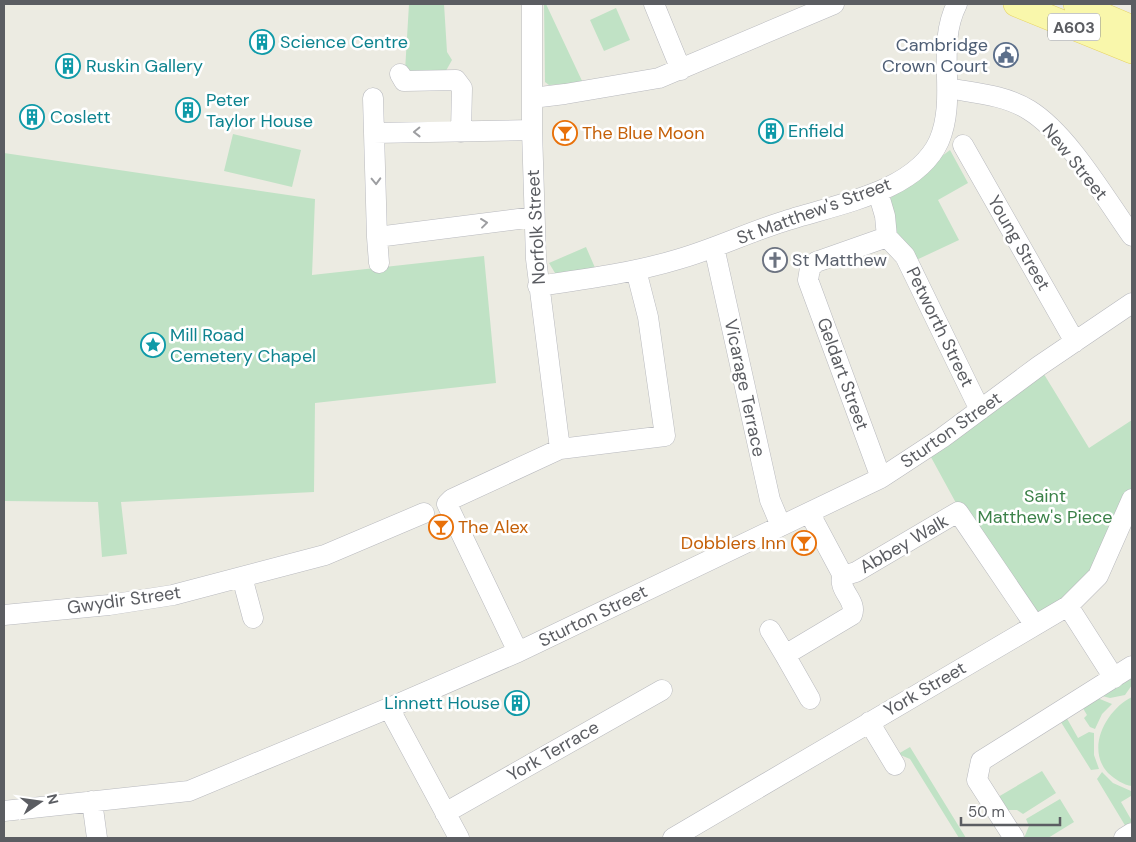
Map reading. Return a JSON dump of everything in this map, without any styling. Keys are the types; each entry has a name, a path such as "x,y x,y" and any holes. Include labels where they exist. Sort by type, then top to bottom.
{"main road":[{"name":"A603","path":"1016,4 1132,51"},
{"name":"A603","path":"1076,4 1132,28"}],"street":[{"name":"Norfolk Street","path":"532,4 532,130 538,286 560,449"},
{"path":"654,4 681,70"},
{"path":"532,98 650,80 681,70 834,4"},
{"name":"St Matthew's Street","path":"538,286 636,270 714,247 781,222 878,192 895,184 928,157 938,142 943,126 948,88 945,48 948,27 956,4"},
{"path":"400,74 404,81 456,80 462,88 461,132"},
{"name":"New Street","path":"948,88 1009,101 1028,110 1046,123 1067,146 1132,236"},
{"path":"373,98 379,263"},
{"path":"374,133 532,130"},
{"name":"Young Street","path":"963,145 1075,342"},
{"path":"878,192 885,216 888,237"},
{"path":"377,237 534,217"},
{"name":"Geldart Street","path":"881,478 808,280 810,268 816,262 888,237"},
{"name":"Petworth Street","path":"888,237 905,256 980,410"},
{"name":"Vicarage Terrace","path":"714,247 770,500 781,526"},
{"path":"518,652 447,504 452,499 560,449 666,436 648,317 636,270"},
{"name":"Sturton Street","path":"4,811 189,791 518,652 781,526 810,514 881,478 1132,303"},
{"name":"York Street","path":"673,838 1034,624 1068,606 1098,576 1132,499"},
{"name":"Abbey Walk","path":"810,514 843,574 851,575 958,512 1034,624"},
{"name":"Gwydir Street","path":"4,615 109,605 165,597 325,556 424,514"},
{"path":"784,656 852,615 852,604 840,580 843,574"},
{"path":"242,577 253,618"},
{"path":"1068,606 1114,678"},
{"path":"770,630 810,698"},
{"path":"1014,838 977,780 981,761 1132,666"},
{"name":"York Terrace","path":"445,813 662,690"},
{"path":"389,708 459,838"},
{"path":"869,722 895,765"},
{"path":"92,801 97,838"},
{"path":"1124,838 1132,833"}],"green space":[{"path":"409,4 444,4 447,52 452,60 443,76 405,71"},
{"path":"544,4 546,4 583,83 549,85 545,82"},
{"path":"616,8 630,40 604,51 590,20"},
{"path":"233,134 301,150 292,187 224,171"},
{"path":"950,150 968,183 938,200 959,240 912,262 896,237 887,200 911,185 929,166"},
{"path":"4,153 315,199 312,275 484,256 496,383 315,403 314,492 121,502 127,554 102,557 98,502 4,501"},
{"path":"586,247 596,270 565,276 555,273 549,263"},
{"name":"Saint Matthew's Piece","path":"1039,366 1089,448 1132,420 1132,489 1127,494 1088,583 1033,620 956,503 926,448"},
{"path":"1132,674 1132,685 1125,695 1110,698 1102,696"},
{"path":"1095,697 1112,704 1102,714 1095,729 1090,727 1084,718 1087,715 1081,705"},
{"path":"1132,697 1132,786 1122,783 1108,773 1101,763 1099,741 1102,730 1114,710"},
{"path":"1065,715 1078,738 1089,732 1094,733 1094,755 1099,769 1091,770 1059,719"},
{"path":"910,747 966,838 959,838 910,759 898,754"},
{"path":"1042,771 1056,793 1023,814 1017,810 1006,810 998,797"},
{"path":"1102,772 1113,783 1131,791 1131,796 1121,802 1132,821 1126,827 1097,779"},
{"path":"1060,799 1074,822 1048,838 1024,838 1029,826 1026,819"}],"place":[{"name":"Science Centre","path":"262,42"},
{"name":"Cambridge Crown Court","path":"1006,55"},
{"name":"Ruskin Gallery","path":"68,66"},
{"name":"Peter Taylor House","path":"188,110"},
{"name":"Coslett","path":"32,117"},
{"name":"Enfield","path":"771,131"},
{"name":"The Blue Moon","path":"565,133"},
{"name":"St Matthew","path":"775,260"},
{"name":"Mill Road Cemetery Chapel","path":"153,345"},
{"name":"The Alex","path":"441,527"},
{"name":"Dobblers Inn","path":"804,543"},
{"name":"Linnett House","path":"517,703"}]}
